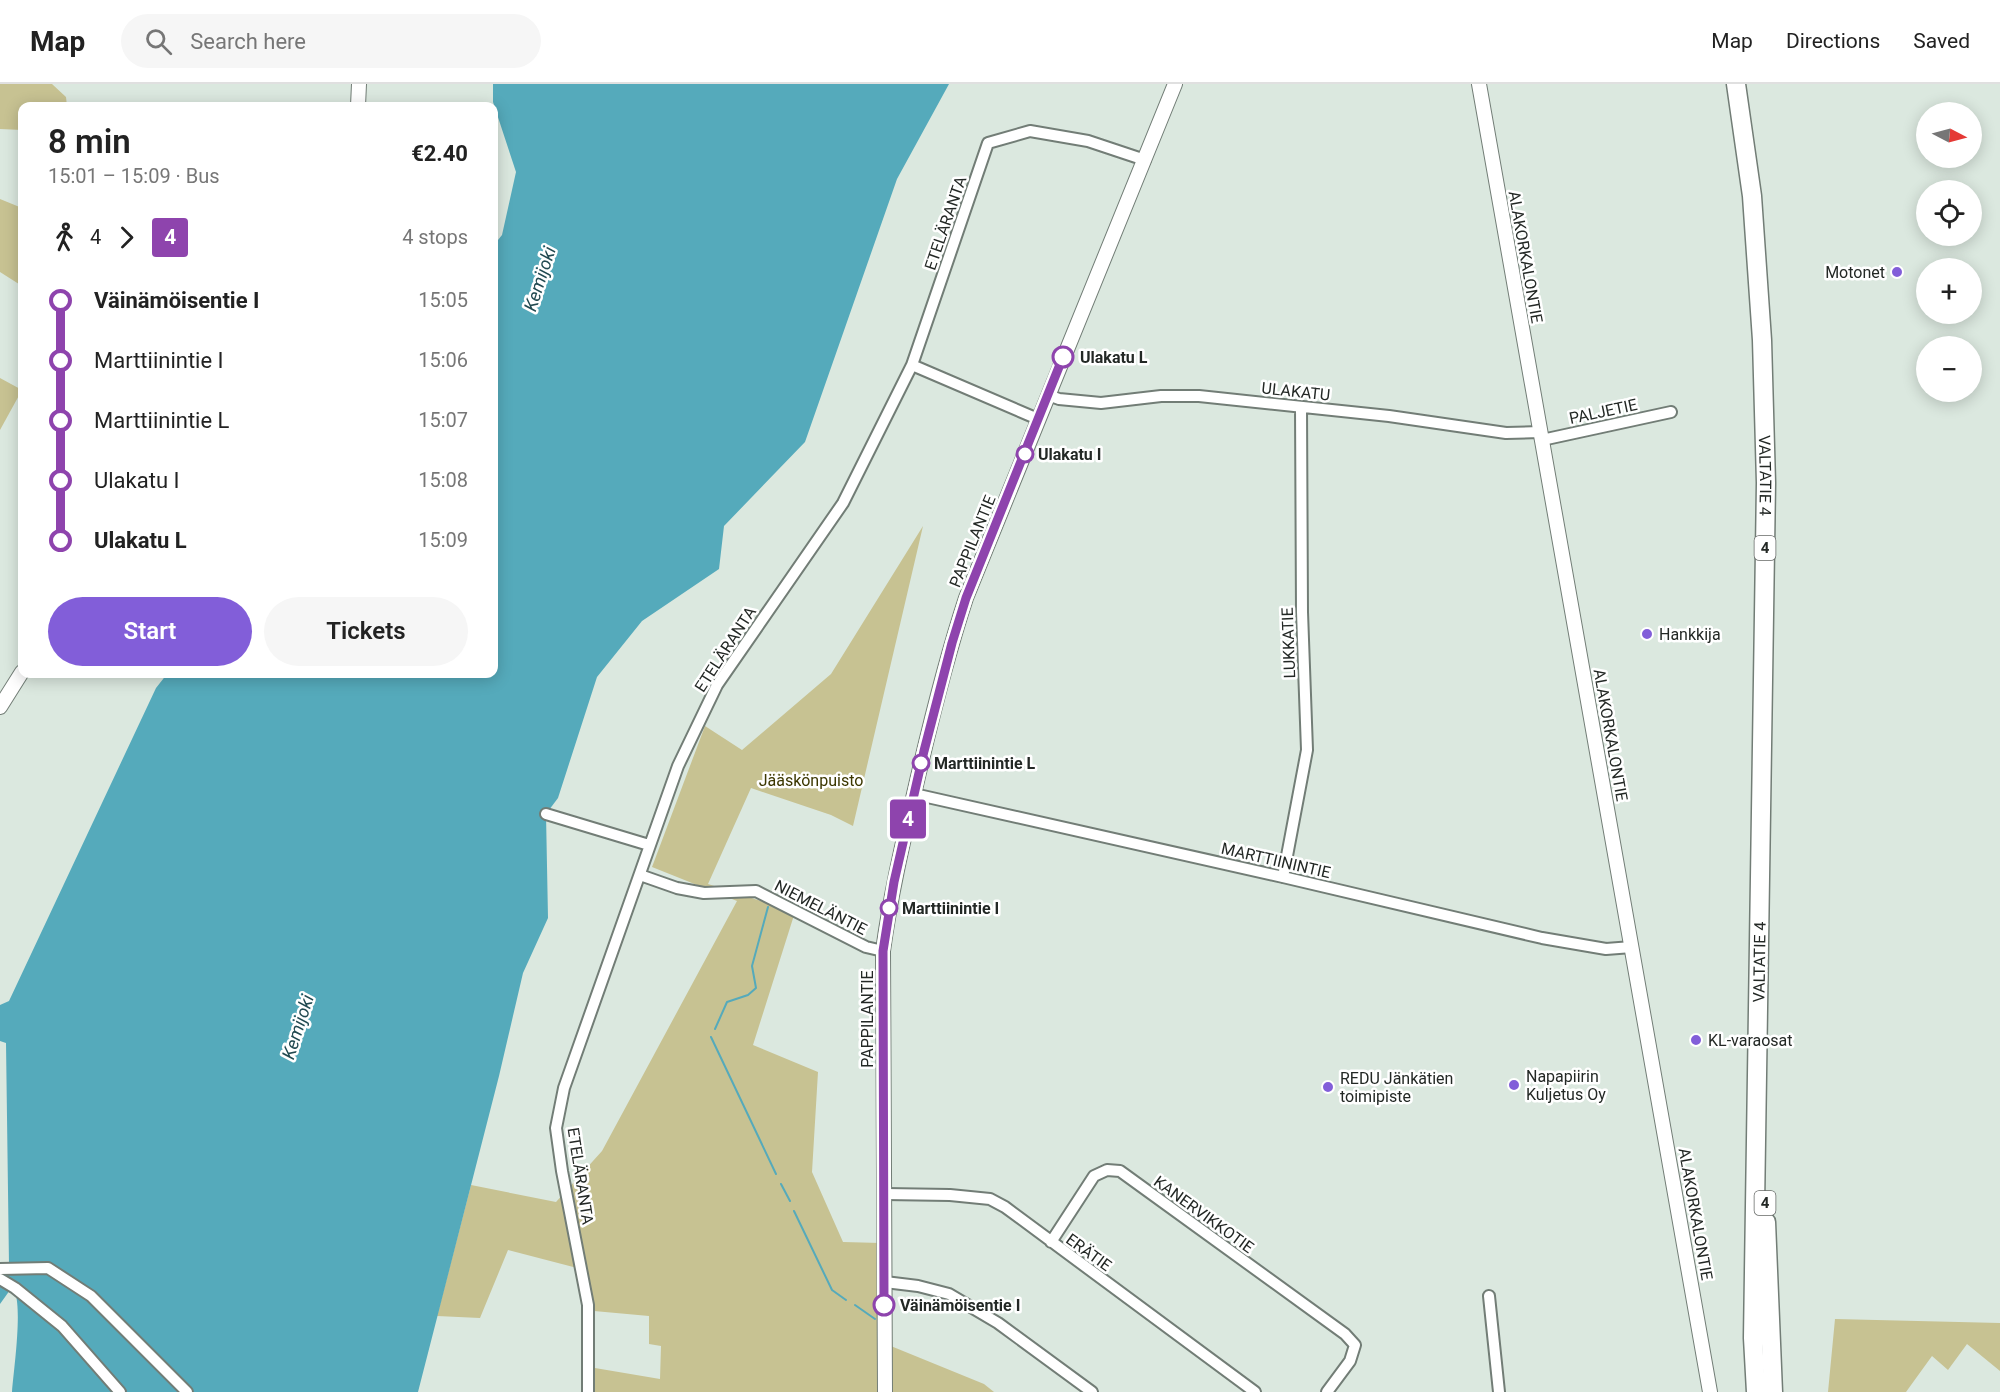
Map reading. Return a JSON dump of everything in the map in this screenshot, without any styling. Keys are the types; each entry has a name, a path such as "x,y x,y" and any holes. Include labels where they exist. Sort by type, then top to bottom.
{"highway":[{"name":"VALTATIE 4","path":"1736,84 1754,218 1762,339 1766,483 1753,1338 1756,1392"},
{"name":"VALTATIE 4","path":"1758,1013 1773,1392"}],"street":[{"path":"358,84 358,102"},
{"name":"PAPPILANTIE","path":"885,1392 883,951 894,882 941,680 966,598 1176,84"},
{"name":"ALAKORKALONTIE","path":"1479,84 1710,1392"},
{"name":"ETELÄRANTA","path":"588,1392 588,1305 556,1128 564,1088 678,766 717,685 843,503 912,365 988,143 1030,131 1088,141 1145,160"},
{"path":"912,365 1038,419"},
{"name":"ULAKATU","path":"1048,395 1059,399 1101,403 1161,396 1199,396 1389,416 1541,436"},
{"name":"LUKKATIE","path":"1283,877 1307,750 1302,612 1301,407"},
{"name":"PALJETIE","path":"1541,436 1671,412"},
{"path":"0,707 18,678"},
{"name":"MARTTIININTIE","path":"914,794 1542,938 1606,949 1632,947"},
{"path":"546,814 649,844"},
{"name":"NIEMELÄNTIE","path":"640,875 677,888 704,893 756,891 866,947 883,951"},
{"name":"KANERVIKKOTIE","path":"1051,1242 1094,1176 1107,1170 1120,1172 1345,1334 1355,1345 1350,1361 1327,1392"},
{"name":"ERÄTIE","path":"885,1194 990,1198 1256,1392"},
{"path":"0,1269 48,1268 91,1296 187,1392"},
{"path":"0,1279 15,1288 62,1326 120,1392"},
{"path":"885,1282 918,1286 949,1294 998,1323 1092,1392"},
{"path":"1488,1296 1498,1392"}],"green space":[{"path":"0,84 52,84 66,97 67,102 18,102 18,130 0,129"},
{"path":"0,199 18,206 18,283 0,272"},
{"path":"0,378 18,388 18,397 0,430"},
{"name":"Jääskönpuisto","path":"923,526 853,826 831,815 751,788 708,884 795,912 753,1045 818,1072 812,1172 843,1242 881,1243 881,1342 984,1384 994,1392 588,1392 589,1367 660,1379 661,1346 649,1344 649,1316 594,1311 581,1269 508,1250 480,1318 437,1316 471,1185 556,1202 602,1151 737,901 652,867 705,726 742,750 831,674"},
{"path":"1835,1319 2000,1323 2000,1371 1967,1344 1948,1370 1932,1356 1906,1392 1828,1392"}],"water":[{"name":"Kemijoki","path":"493,84 949,84 897,179 805,442 724,526 719,569 642,621 597,677 558,798 546,814 548,918 523,973 418,1392 12,1392 18,1326 15,1292 10,1290 0,1304 0,1273 9,1265 6,1043 0,1041 0,1005 9,1001 156,688 164,678 498,678 498,240 502,235 516,172 498,117 498,102 493,102"}],"waterway":[{"path":"715,1029 727,1002 748,995 756,988 752,966 768,907"},
{"path":"711,1037 776,1174"},
{"path":"781,1184 790,1201"},
{"path":"794,1211 832,1290 846,1300"},
{"path":"855,1305 875,1319"}],"bus line":[{"name":"4","path":"884,1305 883,951 898,860 941,680 966,598 1063,357"}],"place":[{"name":"Motonet","path":"1897,272"},
{"name":"Ulakatu L","path":"1063,357"},
{"name":"Ulakatu I","path":"1025,454"},
{"name":"Hankkija","path":"1647,634"},
{"name":"Marttiinintie L","path":"921,763"},
{"name":"Marttiinintie I","path":"889,908"},
{"name":"KL-varaosat","path":"1696,1040"},
{"name":"Napapiirin Kuljetus Oy","path":"1514,1085"},
{"name":"REDU Jänkätien toimipiste","path":"1328,1087"},
{"name":"Väinämöisentie I","path":"884,1305"}]}
